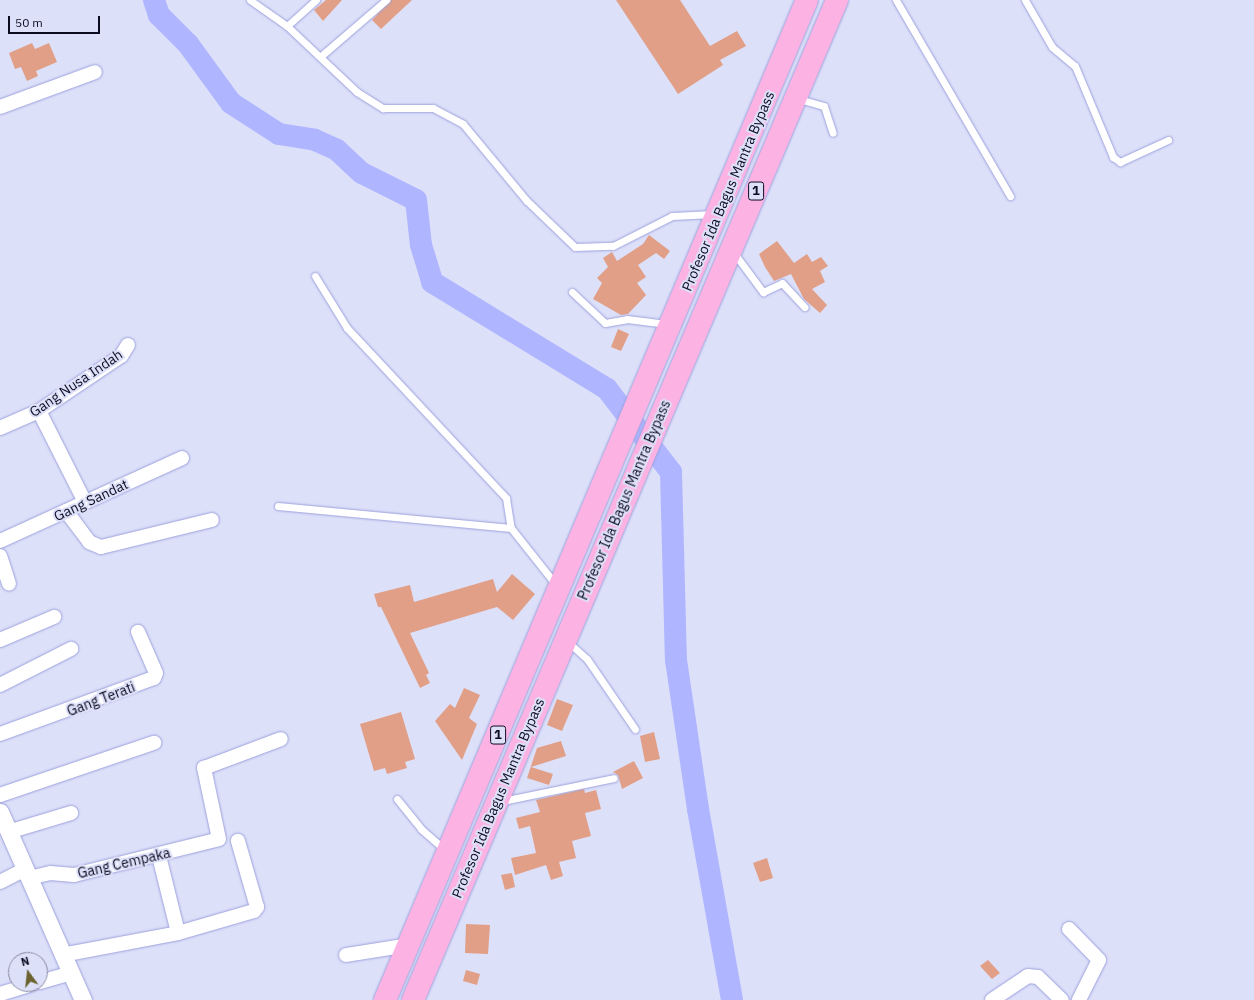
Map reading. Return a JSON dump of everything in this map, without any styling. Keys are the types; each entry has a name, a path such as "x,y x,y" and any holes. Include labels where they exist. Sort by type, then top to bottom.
{"highway":[{"name":"Profesor Ida Bagus Mantra Bypass","path":"413,1000 794,98 837,0"},
{"name":"Profesor Ida Bagus Mantra Bypass","path":"385,1000 719,214 803,2"}],"street":[{"path":"0,107 95,72"},
{"name":"Gang Nusa Indah","path":"0,428 39,411 121,356 128,345"},
{"path":"39,411 85,502"},
{"name":"Gang Sandat","path":"0,541 182,458"},
{"path":"66,511 89,542 101,547 212,520"},
{"path":"0,556 9,584"},
{"path":"0,640 54,617"},
{"name":"Gang Terati","path":"0,734 154,678 156,673 138,632"},
{"path":"0,685 71,649"},
{"name":"Gang Cempaka","path":"0,882 27,874 50,872 66,876 159,856 219,839 204,768 281,739"},
{"path":"0,795 154,742"},
{"path":"0,812 83,1000"},
{"path":"8,832 71,813"},
{"path":"62,955 178,932 256,910 238,841"},
{"path":"159,856 178,932"},
{"path":"1070,929 1099,960 1079,1000"},
{"path":"346,954 409,945"},
{"path":"48,980 71,973"},
{"path":"992,1000 1028,976 1038,977 1062,1000"}],"lane":[{"path":"250,0 287,26 321,56 357,92 383,108 433,108 463,124 527,201 575,247 613,246 672,216 719,214"},
{"path":"287,26 316,0"},
{"path":"321,56 386,0"},
{"path":"896,0 1010,196"},
{"path":"1025,0 1052,47 1075,66 1113,157 1120,162 1168,140"},
{"path":"794,98 824,106 833,133"},
{"path":"731,250 763,292 782,283 804,307"},
{"path":"315,276 347,328 506,498 511,528 560,589"},
{"path":"572,292 605,323 627,319 672,325"},
{"path":"278,506 511,528"},
{"path":"565,639 588,659 635,729"},
{"path":"496,803 614,778"},
{"path":"397,799 421,829 448,852"}],"building":[{"path":"326,0 342,0 323,21 314,10"},
{"path":"391,0 412,0 381,29 372,20"},
{"path":"616,0 680,0 710,46 737,31 746,46 720,60 723,65 678,94"},
{"path":"32,43 35,49 49,43 57,62 36,71 38,76 27,81 21,67 15,69 9,53"},
{"path":"649,235 670,251 664,259 656,253 638,265 646,277 637,283 646,295 628,314 621,315 593,299 602,283 597,278 608,267 603,258 612,252 617,261 643,244"},
{"path":"777,241 794,263 807,254 812,262 821,257 828,266 820,271 825,282 812,289 827,305 820,313 804,299 791,274 774,281 765,267 759,254"},
{"path":"618,329 629,334 621,351 611,347"},
{"path":"512,574 535,594 513,620 497,607 410,633 429,673 426,675 430,683 420,688 381,607 378,607 374,594 410,585 414,602 493,579 497,592"},
{"path":"464,688 480,695 469,718 477,724 462,760 435,721 450,704 455,708"},
{"path":"557,699 573,705 562,731 547,725"},
{"path":"401,712 415,759 405,762 407,768 387,774 385,768 374,771 360,724"},
{"path":"654,732 660,759 645,762 640,736"},
{"path":"561,741 566,756 531,767 553,774 549,785 527,778 537,748"},
{"path":"634,761 643,778 622,789 618,775 613,772"},
{"path":"584,789 585,793 596,790 601,809 585,813 591,836 572,841 576,858 559,862 563,876 551,880 546,865 515,875 511,858 536,853 530,826 519,829 516,818 540,812 536,800"},
{"path":"767,858 773,878 760,882 753,863"},
{"path":"512,873 515,887 505,890 501,875"},
{"path":"466,924 490,925 488,954 465,953"},
{"path":"988,960 1000,973 992,979 980,966"},
{"path":"466,970 480,974 477,985 463,981"}],"waterway":[{"path":"154,0 159,15 188,44 231,103 279,134 315,140 337,150 362,173 416,200 421,245 432,282 607,389 671,472 676,660 698,809 732,1000"}]}
